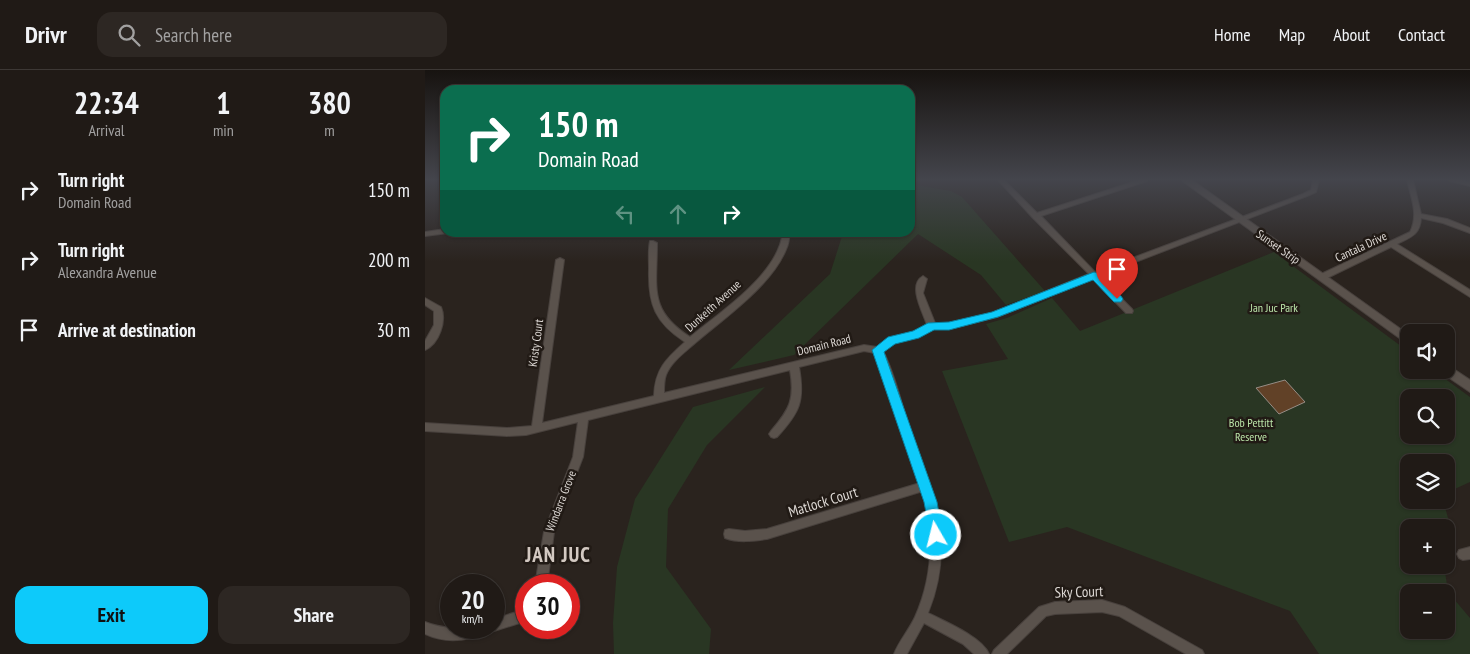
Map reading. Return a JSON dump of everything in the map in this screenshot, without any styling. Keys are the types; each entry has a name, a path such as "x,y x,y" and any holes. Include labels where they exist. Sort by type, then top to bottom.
{"street":[{"path":"1027,207 1129,311"},
{"path":"1035,216 1062,207"},
{"name":"Sunset Strip","path":"1227,207 1244,218"},
{"name":"Sunset Strip","path":"1231,207 1400,335"},
{"name":"Domain Road","path":"425,427 507,432 536,429 864,348 878,350 892,340 915,335 932,326 949,326 994,315 1273,207"},
{"path":"1416,207 1418,215 1445,221 1470,231"},
{"name":"Cantala Drive","path":"1322,277 1413,233 1418,225 1418,215"},
{"path":"425,234 440,232"},
{"name":"Dunkeith Avenue","path":"659,398 659,383 665,368 767,274 783,250 786,237"},
{"path":"653,243 655,307 662,320 674,332 691,342"},
{"path":"1392,244 1470,294"},
{"name":"Kristy Court","path":"536,429 560,260"},
{"path":"923,279 919,293 932,326"},
{"path":"425,301 438,309 440,319 433,338 425,347"},
{"path":"878,350 934,517 936,551 932,582 923,616 900,654"},
{"path":"774,434 789,417 797,401 798,383 794,365"},
{"path":"1455,376 1470,387"},
{"name":"Windarra Grove","path":"543,574 549,532 578,457 583,418"},
{"name":"Matlock Court","path":"729,534 745,536 767,534 925,486"},
{"name":"Sky Court","path":"998,654 1043,611 1055,608 1102,606 1121,611 1198,654"},
{"path":"923,616 967,640 983,654"},
{"path":"425,628 440,634"}],"green space":[{"path":"915,207 971,207 1045,291 1006,305 981,275 918,234 915,237"},
{"path":"842,237 915,237 794,355 729,370 830,274"},
{"name":"Bob Pettitt Reserve","path":"1274,252 1400,345 1400,379 1445,379 1470,397 1470,482 1455,489 1455,454 1400,454 1400,509 1446,509 1448,519 1400,519 1400,574 1445,574 1447,584 1400,584 1400,639 1455,639 1455,600 1470,618 1470,654 1319,654 1290,611 1067,527 1009,542 942,371 1008,359 986,324 1007,318 1052,298 1080,331"},
{"path":"765,387 707,445 668,509 666,567 711,629 709,654 614,654 613,623 617,567 635,499 693,407"}],"building":[{"path":"1285,380 1305,402 1279,414 1256,388"}],"district":[{"name":"JAN JUC","path":"558,555"}],"route":[{"path":"936,535 931,502 878,350 892,340 915,335 932,326 949,326 1006,311 1094,275 1117,299"}],"park label":[{"name":"Jan Juc Park","path":"1274,308"}]}
